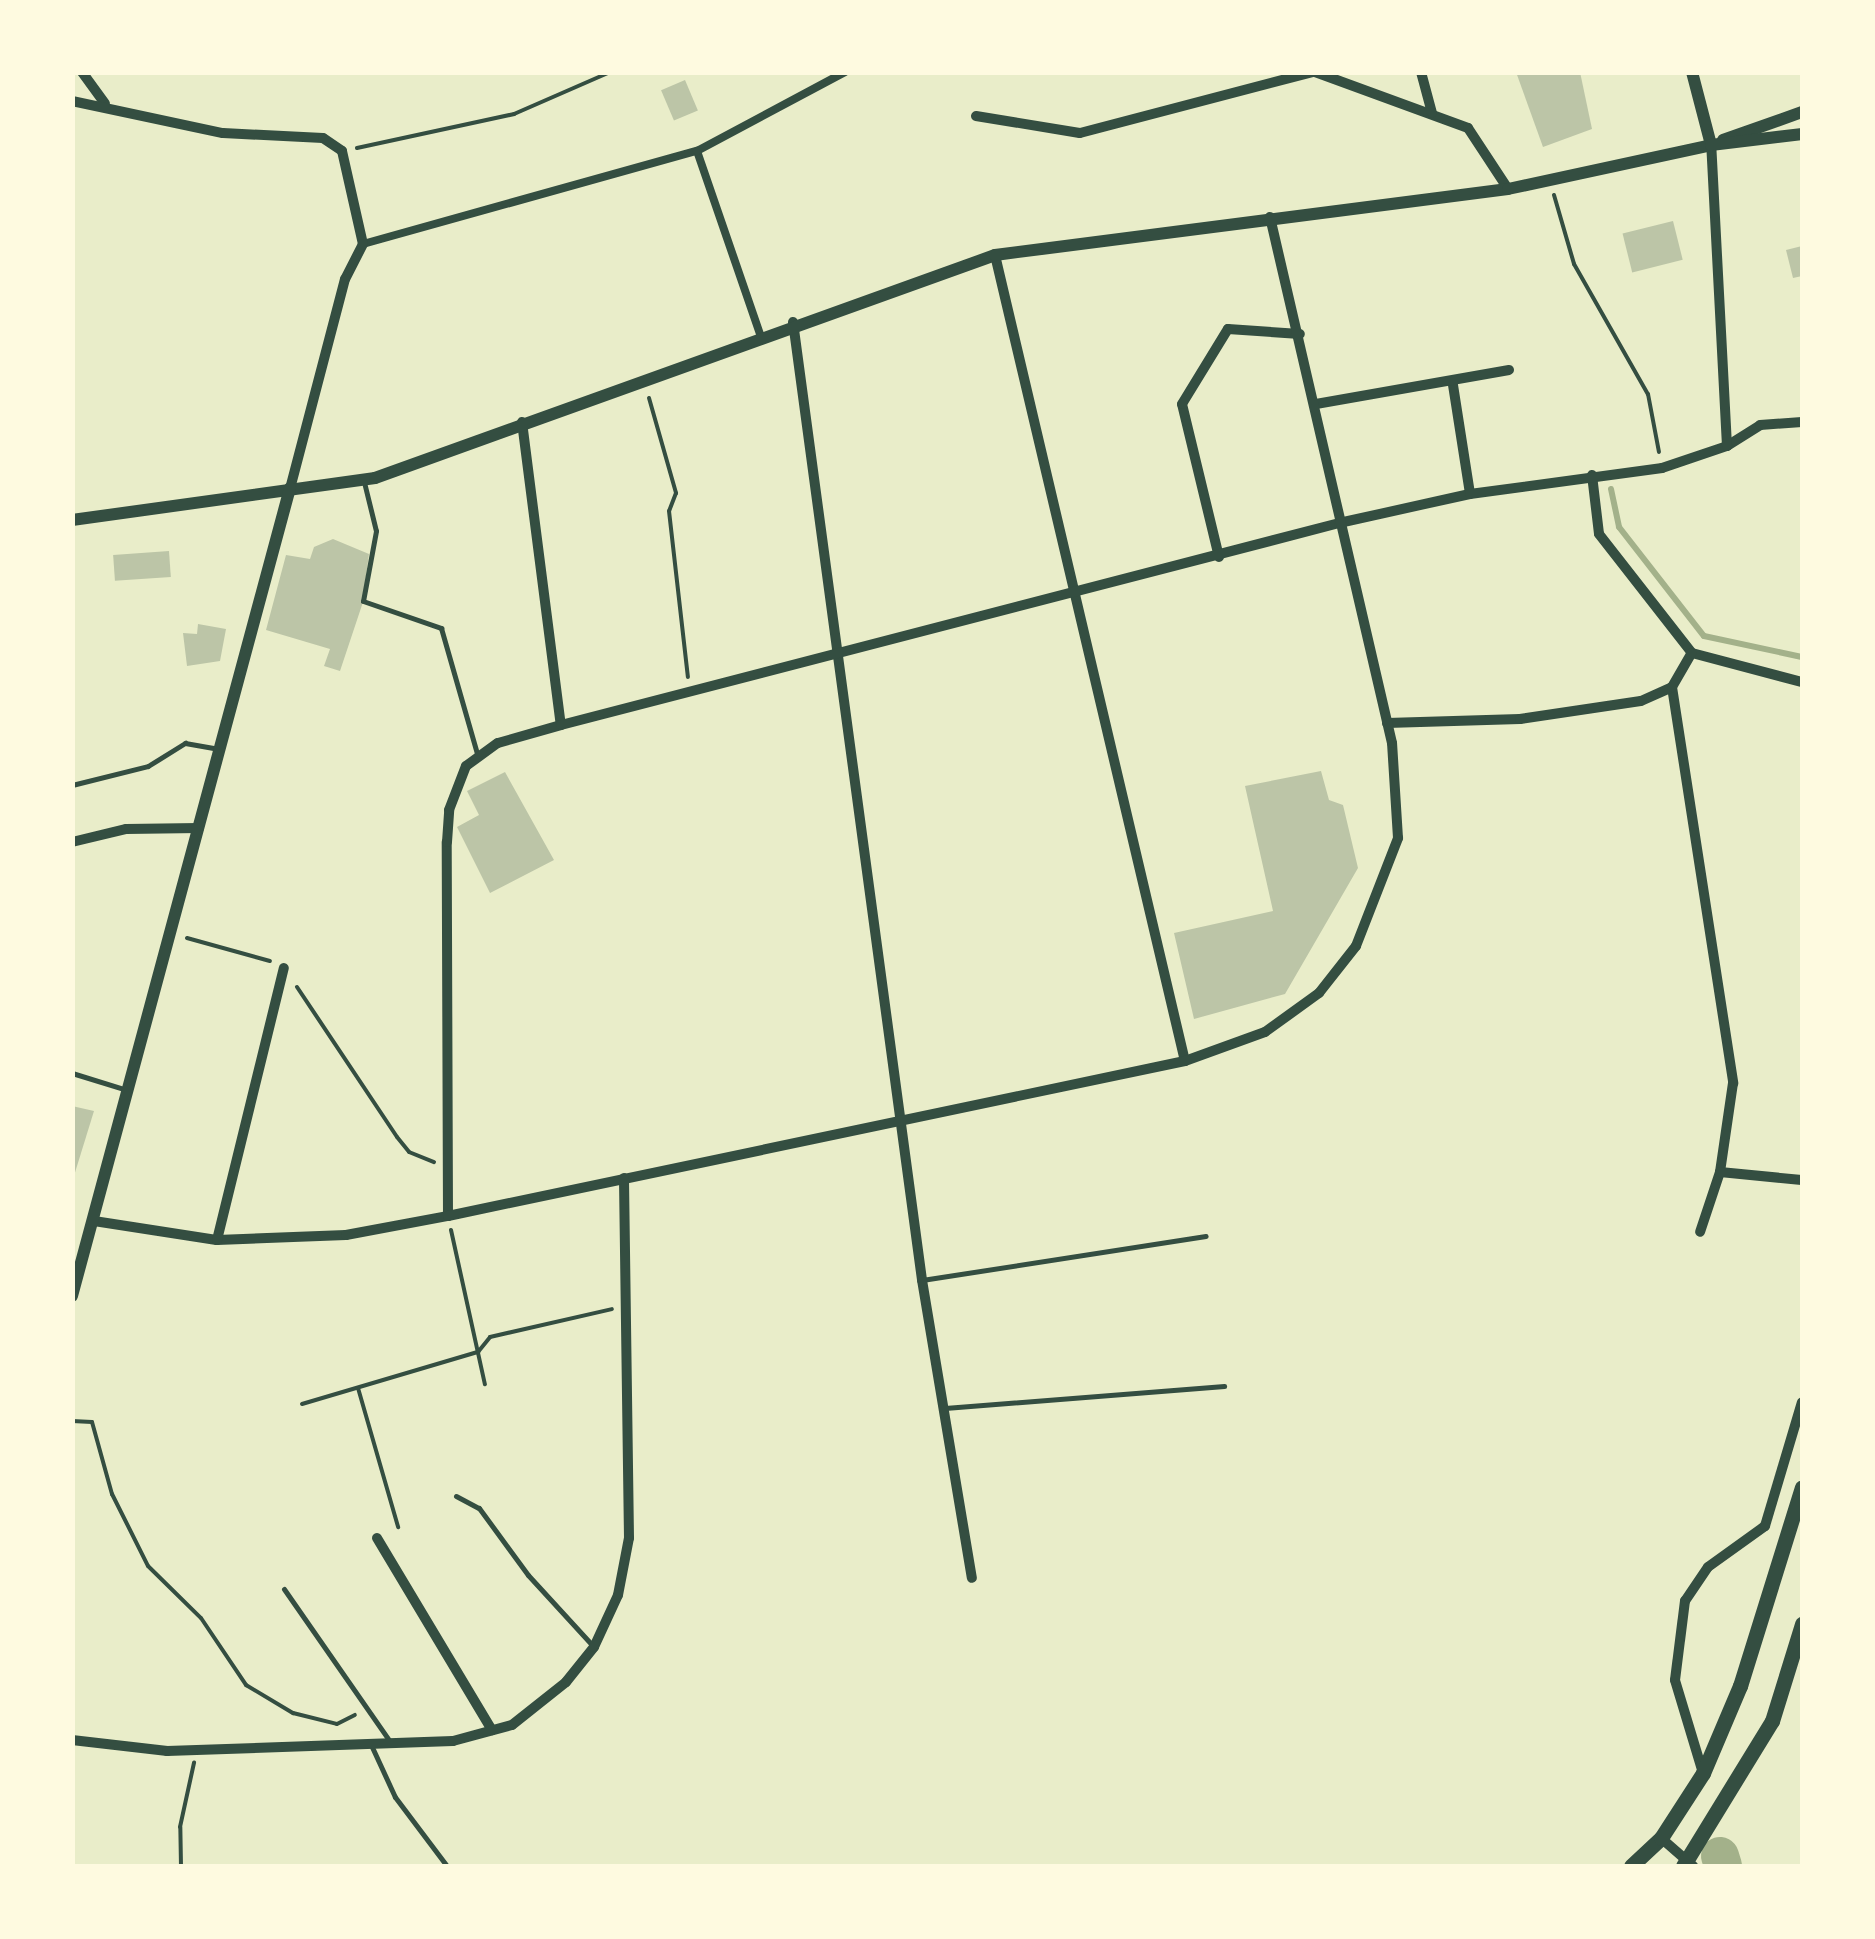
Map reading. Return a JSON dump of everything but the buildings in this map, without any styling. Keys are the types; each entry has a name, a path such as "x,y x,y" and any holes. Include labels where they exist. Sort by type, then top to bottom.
{"main road":[{"path":"1631,1866 1661,1838 1703,1773 1740,1686 1802,1487"},
{"path":"1688,1864 1772,1721 1802,1624"}],"street":[{"path":"82,72 105,104"},
{"path":"363,244 698,150 845,72"},
{"path":"976,116 1080,133 1313,72 1468,128 1508,188"},
{"path":"1421,72 1432,113"},
{"path":"1692,72 1711,145 1727,446"},
{"path":"72,101 105,104 170,126 323,138 342,151 363,244 345,279 72,1296"},
{"path":"1711,145 1802,112"},
{"path":"72,520 363,480 793,322 995,255 1270,215 1508,188 1711,145 1802,134"},
{"path":"698,150 760,334"},
{"path":"94,1221 217,1240 346,1235 901,1116 1185,1061 1265,1032 1319,993 1356,946 1398,838 1387,723 1270,215"},
{"path":"995,255 1048,464 1074,596 1185,1061"},
{"path":"793,322 922,1280 972,1578"},
{"path":"1219,557 1182,404 1228,329 1300,334"},
{"path":"1316,404 1453,385 1510,370"},
{"path":"1453,385 1470,494"},
{"path":"522,422 561,725"},
{"path":"448,1216 449,810 466,766 498,744 1339,524 1470,494 1662,468 1727,446 1760,425 1802,422"},
{"path":"1592,475 1599,534 1692,653 1802,682"},
{"path":"1387,723 1520,719 1641,702 1672,686 1692,653"},
{"path":"1672,686 1733,1083 1720,1172 1700,1232"},
{"path":"72,842 126,829 198,828"},
{"path":"217,1240 284,968"},
{"path":"1720,1172 1802,1180"},
{"path":"72,1740 195,1750 393,1746 512,1724 566,1682 594,1647 618,1595 629,1538 622,1306 624,1178"},
{"path":"1703,1773 1675,1680 1685,1601 1708,1567 1764,1526 1802,1402"},
{"path":"378,1538 492,1730"},
{"path":"1661,1838 1688,1864"}],"lane":[{"path":"363,480 376,531 363,601 441,628 478,758"},
{"path":"72,785 148,766 185,743 221,749"},
{"path":"72,1073 128,1090"},
{"path":"922,1280 1206,1236"},
{"path":"945,1408 1224,1386"},
{"path":"456,1496 479,1508 528,1575 594,1647"},
{"path":"284,1589 393,1746"},
{"path":"372,1746 395,1797 447,1866"}],"path":[{"path":"342,151 514,114 610,72"},
{"path":"1550,181 1574,264 1648,394 1662,468"},
{"path":"644,379 676,493 668,511 690,692"},
{"path":"170,933 284,968 409,1152 448,1167"},
{"path":"448,1216 486,1384"},
{"path":"302,1404 478,1352 490,1337 622,1306"},
{"path":"358,1388 398,1527"},
{"path":"72,1420 92,1422 112,1494 148,1566 201,1618 246,1685 293,1713 337,1724 367,1708"},
{"path":"181,1866 180,1827 195,1750"}],"waterway":[{"path":"1611,489 1619,527 1704,636 1802,657"},
{"path":"1720,1856 1723,1866"}]}
